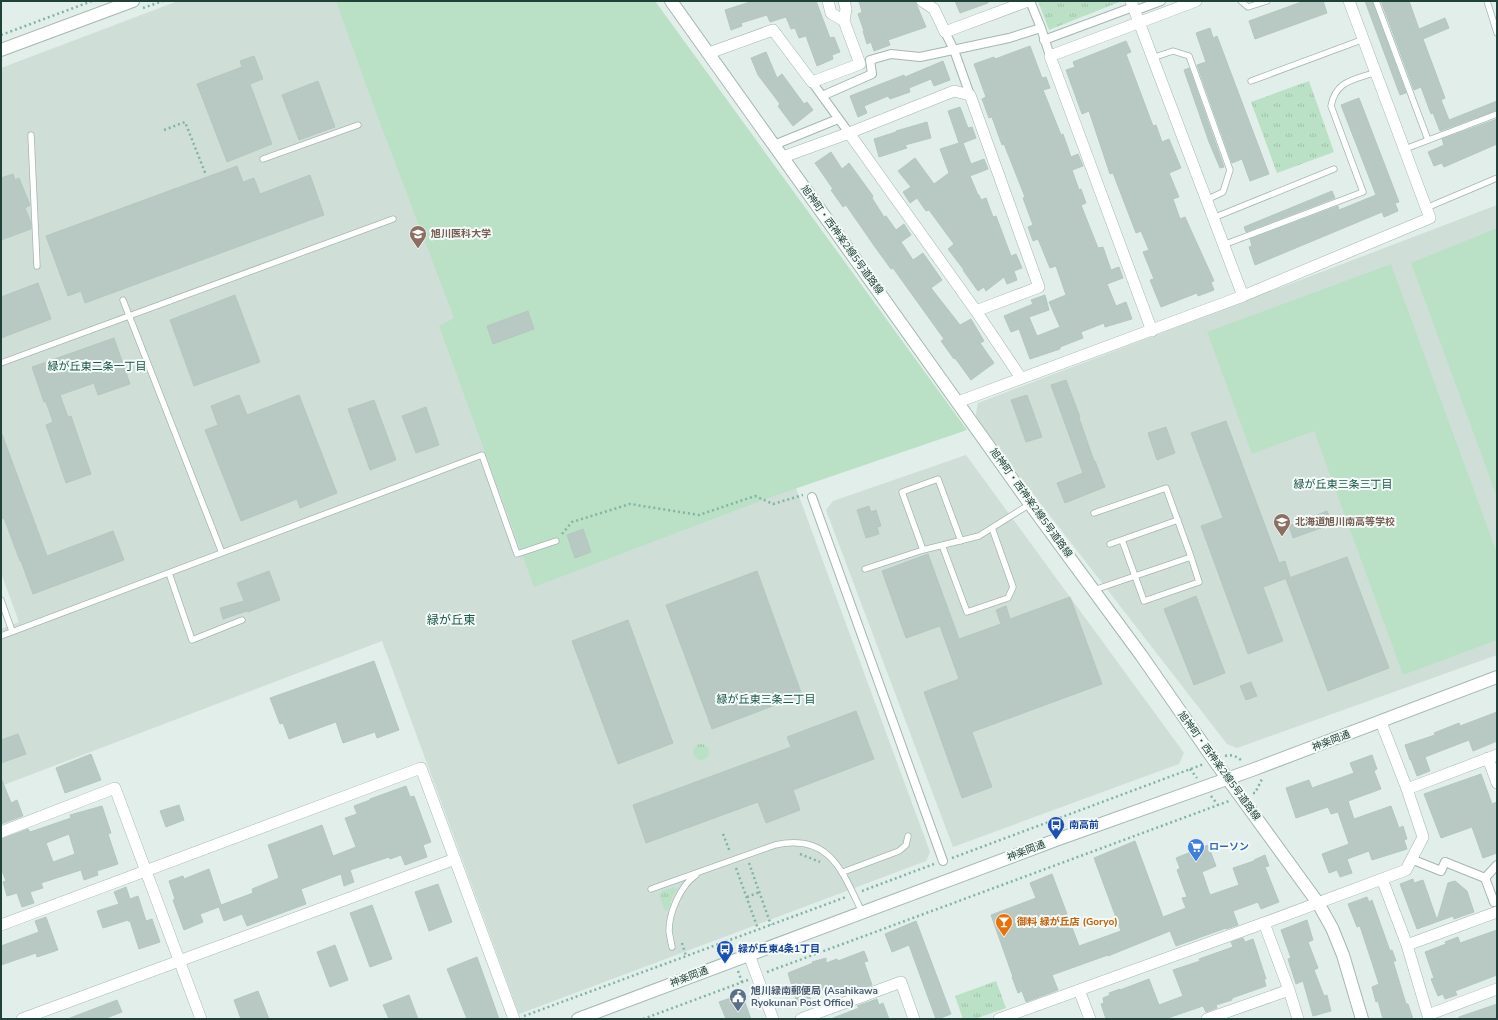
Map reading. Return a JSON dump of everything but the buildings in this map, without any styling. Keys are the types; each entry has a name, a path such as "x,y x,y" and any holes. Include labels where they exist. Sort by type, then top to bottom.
{"street":[{"path":"1,50 133,1"},
{"name":"旭神町・西神楽2線5号道路線","path":"671,1 1030,504 1141,655 1214,760 1318,903 1332,928 1343,955 1362,1019"},
{"path":"828,1 831,13 844,21"},
{"path":"812,82 860,64 844,21 846,9 844,1"},
{"path":"922,1 935,5 945,32 954,50 1039,287 976,311"},
{"path":"945,32 1029,1 1041,28 1044,40 1152,331"},
{"path":"1044,40 1133,6 1161,1"},
{"path":"1050,56 1196,1"},
{"path":"958,402 1243,296 1430,218 1349,1"},
{"path":"1133,6 1243,296"},
{"path":"822,96 872,74 870,60 891,54 920,57 1009,38 1041,28"},
{"path":"709,53 773,30 849,133 976,311 1021,378"},
{"path":"783,157 849,133 954,91 970,95"},
{"path":"774,145 838,119"},
{"path":"812,497 942,861"},
{"name":"神楽岡通","path":"578,1019 1056,840 1228,779 1497,677"},
{"path":"999,1019 1013,1016 1079,990 1406,870 1423,837 1407,789 1381,722"},
{"path":"1407,789 1493,757 1497,783"},
{"path":"1,925 421,768 455,859 519,1018"},
{"path":"1,832 115,788 201,1019"},
{"path":"22,1019 455,859"},
{"path":"1411,859 1441,871 1445,862 1485,878 1494,902 1497,901"},
{"path":"1485,878 1497,865"},
{"path":"1382,879 1407,945 1428,1017 1497,989"},
{"path":"1407,945 1497,912"},
{"path":"1264,923 1298,1019"},
{"path":"749,955 773,1019"},
{"path":"801,1019 901,982 914,1019"},
{"path":"1079,990 1090,1019"},
{"path":"1207,1019 1289,990"}],"lane":[{"path":"1240,1 1248,7 1267,1"},
{"path":"1376,1 1428,140"},
{"path":"1487,1 1497,33"},
{"path":"1251,81 1364,39"},
{"path":"1152,58 1173,51 1189,56 1230,170 1224,192 1206,200"},
{"path":"1223,245 1363,192 1331,106 1333,95 1341,85 1376,72"},
{"path":"1405,149 1497,114"},
{"path":"263,159 358,125"},
{"path":"31,135 37,266"},
{"path":"1213,218 1334,169"},
{"path":"1426,208 1497,178"},
{"path":"1,363 393,219"},
{"path":"123,300 222,552"},
{"path":"1,636 482,455 517,554 556,541"},
{"path":"923,550 902,492 938,479 961,541"},
{"path":"1094,513 1166,488 1199,582 1144,601 1122,540"},
{"path":"865,569 923,550 979,536 1030,504"},
{"path":"1110,544 1178,520"},
{"path":"942,545 967,612 995,603 1008,598 1013,587 992,528"},
{"path":"1094,590 1191,557"},
{"path":"169,573 192,640 242,620"},
{"path":"1,600 12,631"},
{"path":"843,872 899,852 906,845 908,836"},
{"path":"651,889 775,845 788,842 802,843 816,847 831,857 843,872 862,912"},
{"path":"672,947 669,932 676,901 691,878 702,871"}],"path":[{"path":"1,34 92,1"},
{"path":"164,130 185,122 206,175"},
{"path":"556,541 572,522 630,504 699,515 755,496 773,504 801,495 812,497"},
{"path":"858,892 1228,755 1238,757"},
{"path":"643,1019 1255,792 1262,779"},
{"path":"723,834 758,929"},
{"path":"794,853 805,855 823,863"},
{"path":"729,870 755,861"},
{"path":"749,863 771,924"},
{"path":"747,897 760,892"},
{"path":"519,1018 850,895"},
{"path":"682,942 686,956"}],"shaded area":[{"name":"旭川医科大学","path":"178,1 655,1 796,488 930,852 926,861 519,1014 382,641 1,786 1,629 19,622 1,573 1,68"},
{"name":"北海道旭川南高等学校","path":"1497,205 1497,655 1237,748 1227,744 975,419 978,403"},
{"path":"966,455 1184,753 1179,764 953,847 826,510 833,501"}],"green space":[{"path":"336,1 655,1 967,430 771,497 534,587 439,326 454,318 374,107"},
{"path":"1038,1 1122,1 1049,30"},
{"path":"1309,81 1334,152 1277,173 1251,102"},
{"path":"1497,228 1497,497 1411,263"},
{"path":"1391,264 1497,553 1497,640 1403,675 1314,431 1252,454 1207,332"},
{"path":"698,744 704,744 709,749 707,758 704,760 698,760 693,755 693,749"},
{"path":"674,887 677,889 672,897 669,909 667,911 664,909 659,895 662,891"},
{"path":"996,981 1006,1008 975,1019 963,1019 955,996"}],"place":[{"name":"旭川医科大学","path":"418,249"},
{"name":"北海道旭川南高等学校","path":"1282,537"},
{"name":"南高前","path":"1056,840"},
{"name":"ローソン","path":"1196,862"},
{"name":"御料 緑が丘店 (Goryo)","path":"1004,937"},
{"name":"緑が丘東4条1丁目","path":"725,964"},
{"name":"旭川緑南郵便局 (Asahikawa Ryokunan Post Office)","path":"738,1012"}],"district":[{"name":"緑が丘東二条一丁目","path":"97,366"},
{"name":"緑が丘東三条三丁目","path":"1343,484"},
{"name":"緑が丘東","path":"451,620"},
{"name":"緑が丘東三条二丁目","path":"766,699"}]}
